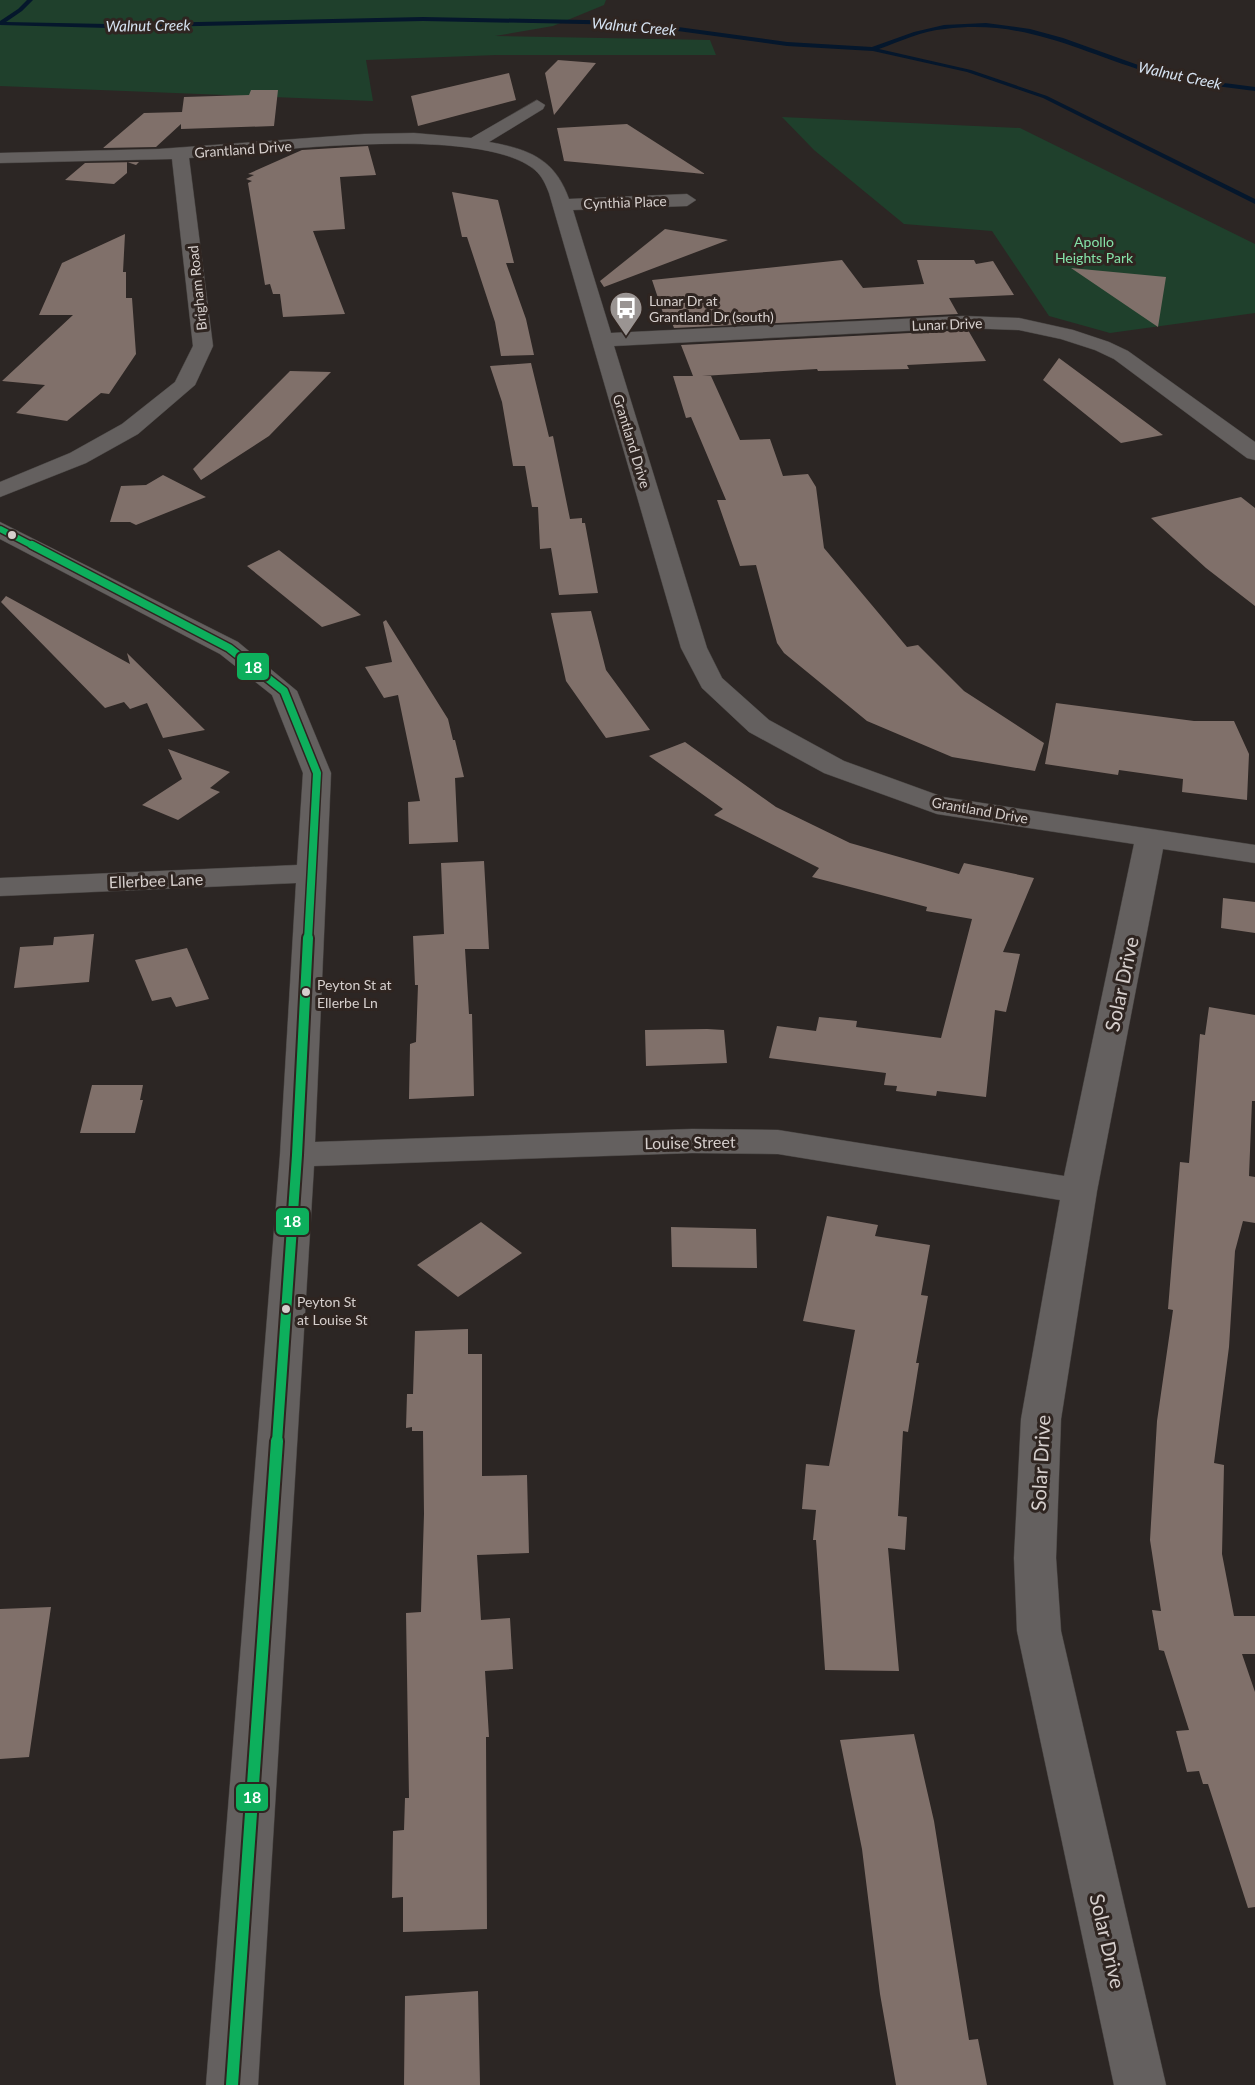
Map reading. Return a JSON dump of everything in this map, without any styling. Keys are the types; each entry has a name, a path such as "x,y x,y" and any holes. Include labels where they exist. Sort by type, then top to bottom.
{"street":[{"path":"475,143 537,105"},
{"name":"Grantland Drive","path":"0,158 180,153 411,139 475,143 501,148 539,164 552,179 562,205 694,648 711,682 759,726 834,767 938,805 1255,854"},
{"name":"Brigham Road","path":"0,490 78,458 130,429 184,385 203,346 180,153"},
{"name":"Cynthia Place","path":"562,205 687,200"},
{"name":"Lunar Drive","path":"601,340 963,322 1019,324 1048,329 1078,337 1120,355 1255,453"},
{"path":"0,529 229,648 284,691 317,773 297,1155 232,2085"},
{"name":"Solar Drive","path":"1140,2085 1039,1631 1035,1558 1041,1419 1079,1191 1150,839"},
{"name":"Ellerbee Lane","path":"0,887 312,873"},
{"name":"Louise Street","path":"297,1155 692,1141 778,1142 1079,1191"}],"green space":[{"path":"0,0 606,0 604,5 553,26 495,36 710,40 716,55 496,55 366,60 373,101 0,86"},
{"name":"Apollo Heights Park","path":"782,117 1020,128 1255,244 1255,313 1110,333 1049,316 992,231 904,224 814,150"}],"building":[{"path":"558,60 596,63 554,115 545,73"},
{"path":"509,73 516,100 418,126 411,96"},
{"path":"251,90 278,90 274,126 181,129 181,124 156,147 103,148 144,113 182,112 184,97 249,95"},
{"path":"627,124 705,174 564,161 557,128"},
{"path":"368,146 376,175 340,177 345,229 313,231 345,314 283,317 280,294 273,294 270,284 265,285 248,183 252,181 246,179 254,175 248,174 302,150"},
{"path":"127,162 127,173 114,184 65,180 85,163"},
{"path":"452,192 498,200 514,263 506,263 526,319 534,355 501,356 495,322 467,237 462,237"},
{"path":"665,229 728,240 604,287 600,281"},
{"path":"125,234 123,272 126,272 126,298 132,298 136,354 109,394 101,393 67,421 16,413 45,385 2,381 73,315 39,315 62,263"},
{"path":"842,260 863,288 924,284 917,260 974,260 976,264 993,261 1014,295 949,298 958,314 674,328 668,313 663,313 652,280"},
{"path":"1071,268 1166,277 1158,327"},
{"path":"968,330 986,361 907,365 909,369 818,371 817,369 702,376 711,376 740,440 770,439 783,476 808,474 816,487 824,548 907,647 918,645 964,691 1044,743 1035,771 952,757 867,721 784,653 777,643 756,565 740,566 717,500 726,500 691,417 686,418 673,376 693,376 681,345"},
{"path":"1059,358 1163,435 1121,443 1043,380"},
{"path":"531,363 549,437 553,436 570,519 582,518 582,523 585,523 598,593 559,595 551,548 540,549 538,507 532,507 525,466 513,466 502,402 490,366"},
{"path":"290,371 331,372 269,436 201,480 193,469"},
{"path":"163,475 206,497 136,525 130,522 110,522 121,486 146,485"},
{"path":"1241,497 1255,508 1255,606 1206,568 1151,518"},
{"path":"279,550 361,615 322,627 247,566"},
{"path":"6,596 130,664 127,653 205,730 163,738 147,703 130,709 124,702 105,708 1,602"},
{"path":"591,611 606,670 650,730 606,738 566,681 551,613"},
{"path":"386,620 448,719 453,740 455,740 464,777 455,778 458,842 409,844 408,802 420,801 398,695 384,698 365,667 392,662 383,622"},
{"path":"1056,703 1194,721 1234,721 1249,754 1247,800 1182,792 1183,779 1119,770 1118,775 1045,764"},
{"path":"685,742 776,807 850,843 959,874 964,863 1034,878 1003,952 1020,954 1006,1012 995,1010 986,1097 937,1091 936,1096 896,1091 897,1086 884,1085 886,1073 769,1058 777,1026 816,1031 819,1017 857,1021 856,1027 941,1038 972,919 926,911 927,907 812,877 819,868 714,815 723,809 649,756"},
{"path":"168,749 230,772 210,788 220,792 178,820 142,805 182,779"},
{"path":"484,861 489,949 465,949 469,1014 472,1014 474,1096 409,1099 410,1044 416,1042 418,985 415,985 413,936 444,934 441,863"},
{"path":"1223,898 1255,902 1255,933 1221,928"},
{"path":"94,934 89,982 14,988 20,947 53,945 54,937"},
{"path":"187,948 209,999 176,1007 171,997 152,1001 135,960"},
{"path":"1209,1007 1255,1015 1255,1101 1252,1101 1249,1176 1255,1177 1255,1223 1243,1221 1235,1251 1229,1347 1214,1463 1224,1465 1222,1554 1234,1616 1255,1616 1255,1654 1242,1654 1255,1692 1255,1907 1248,1908 1208,1784 1203,1784 1199,1771 1187,1772 1176,1731 1189,1730 1164,1651 1159,1650 1152,1610 1161,1611 1150,1540 1157,1421 1173,1310 1168,1309 1180,1162 1189,1163 1200,1034 1205,1035"},
{"path":"645,1030 724,1030 727,1063 646,1066"},
{"path":"92,1085 143,1085 140,1100 143,1100 135,1133 80,1133"},
{"path":"827,1216 878,1225 875,1236 930,1245 921,1295 928,1296 916,1363 919,1363 908,1432 903,1431 898,1516 907,1517 905,1550 888,1548 899,1671 825,1670 816,1540 813,1540 816,1510 802,1509 806,1464 829,1466 855,1330 803,1321"},
{"path":"481,1222 522,1253 458,1297 417,1265"},
{"path":"671,1227 756,1229 757,1268 672,1267"},
{"path":"468,1329 468,1354 482,1354 482,1476 527,1475 529,1553 477,1555 481,1620 510,1618 513,1669 485,1671 489,1737 486,1737 487,1929 403,1932 403,1897 392,1898 393,1831 404,1830 405,1798 409,1798 406,1613 421,1612 424,1514 423,1431 412,1431 412,1427 406,1428 407,1394 413,1394 415,1331"},
{"path":"51,1607 29,1757 0,1759 0,1609"},
{"path":"914,1734 934,1821 969,2040 978,2039 987,2085 896,2085 880,1994 862,1849 840,1740"},
{"path":"478,1991 480,2085 404,2085 405,1996"}],"waterway":[{"name":"Walnut Creek","path":"30,0 20,10 0,23 108,26 423,19 634,23 787,44 873,49 916,33 944,27 986,25 1030,31 1061,39 1150,71 1193,81 1255,89"},
{"path":"874,49 969,71 1045,97 1255,202"}],"transit line":[{"name":"18","path":"0,529 229,648 284,691 317,773 297,1155 232,2085"}],"place":[{"name":"Lunar Dr at Grantland Dr (south)","path":"626,337"},
{"name":"Peyton St at Ellerbe Ln","path":"306,992"},
{"name":"Peyton St at Louise St","path":"286,1309"}]}
